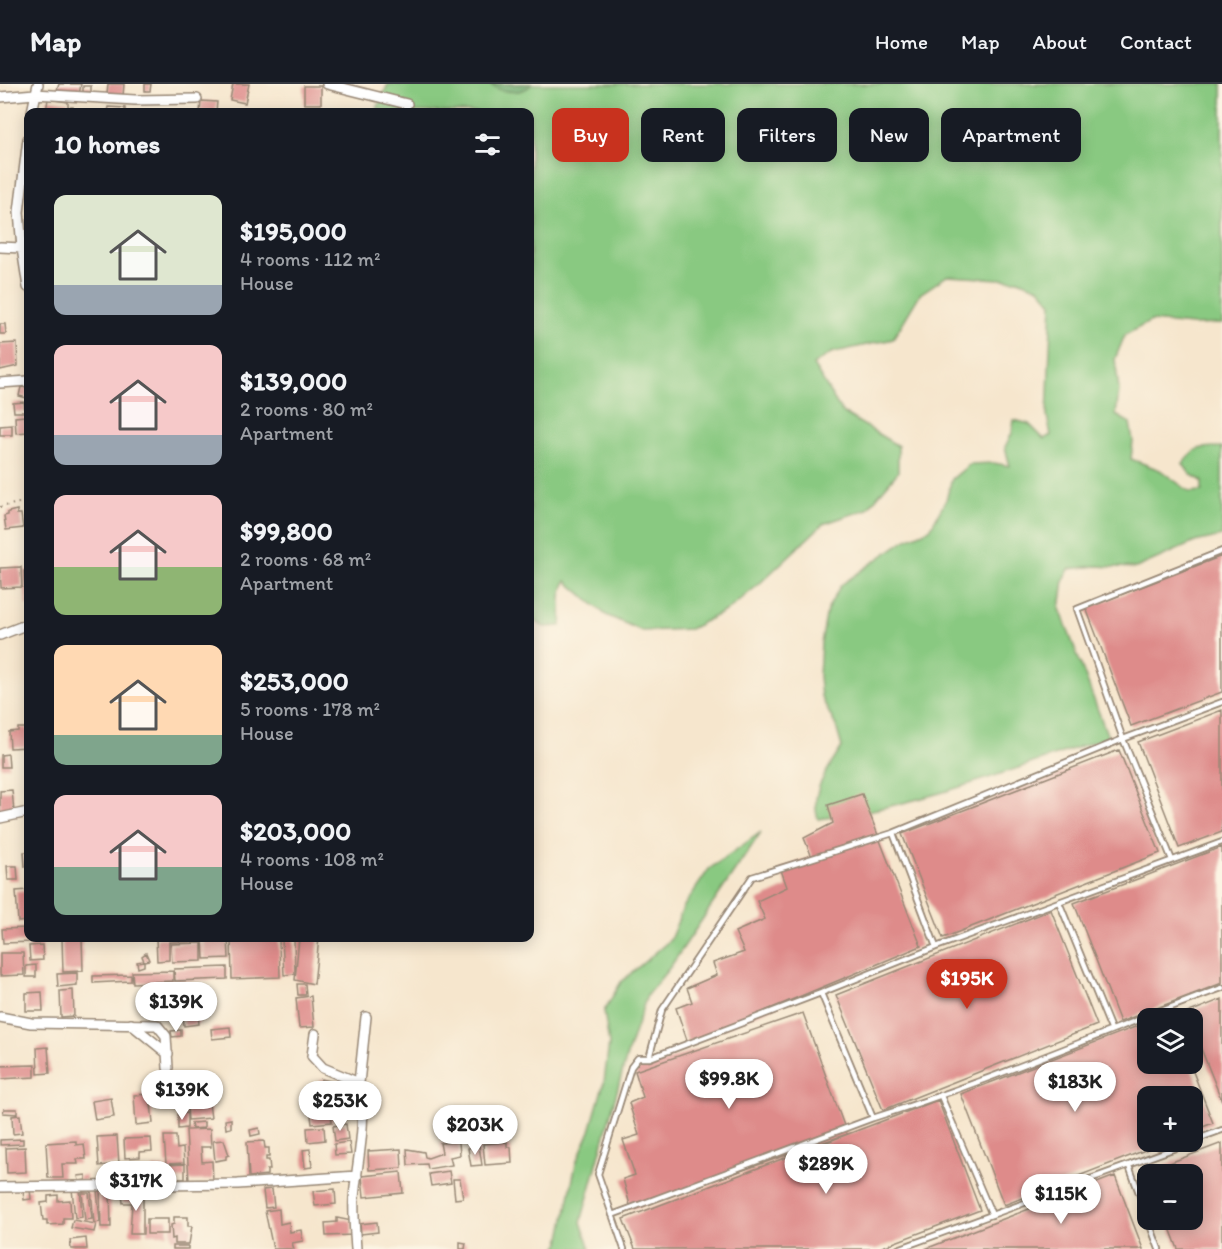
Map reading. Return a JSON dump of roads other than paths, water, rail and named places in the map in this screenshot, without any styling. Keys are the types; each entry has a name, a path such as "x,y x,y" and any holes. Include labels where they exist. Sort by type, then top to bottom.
{"street":[{"path":"327,84 407,104"},
{"path":"0,97 36,89 135,100 196,99"},
{"path":"33,108 36,89"},
{"path":"24,198 19,232 24,261"},
{"path":"0,247 22,248"},
{"path":"0,383 24,381"},
{"path":"0,635 24,626"},
{"path":"0,818 24,813"},
{"path":"0,1017 39,1023 157,1025 164,1030 168,1068"},
{"path":"356,1249 354,1200 362,1130 359,1083 366,1017"},
{"path":"131,1024 168,1054"},
{"path":"315,1034 312,1056 323,1068 359,1083"},
{"path":"0,1187 238,1184 357,1176"}],"lane":[{"path":"1172,860 1124,739 1077,609 1222,551"},
{"path":"650,1058 662,1010 752,878 893,833 1124,739 1222,702"},
{"path":"893,833 936,947"},
{"path":"624,1249 598,1174 632,1067 638,1058 650,1058 936,947 1222,842"},
{"path":"1059,902 1111,1029"},
{"path":"612,1215 873,1118 941,1096 1222,988"},
{"path":"821,993 873,1118"},
{"path":"941,1096 992,1215"},
{"path":"1203,1137 1222,1130"},
{"path":"898,1249 1164,1152"},
{"path":"1129,1166 1137,1188"},
{"path":"1152,1230 1159,1249"}]}
